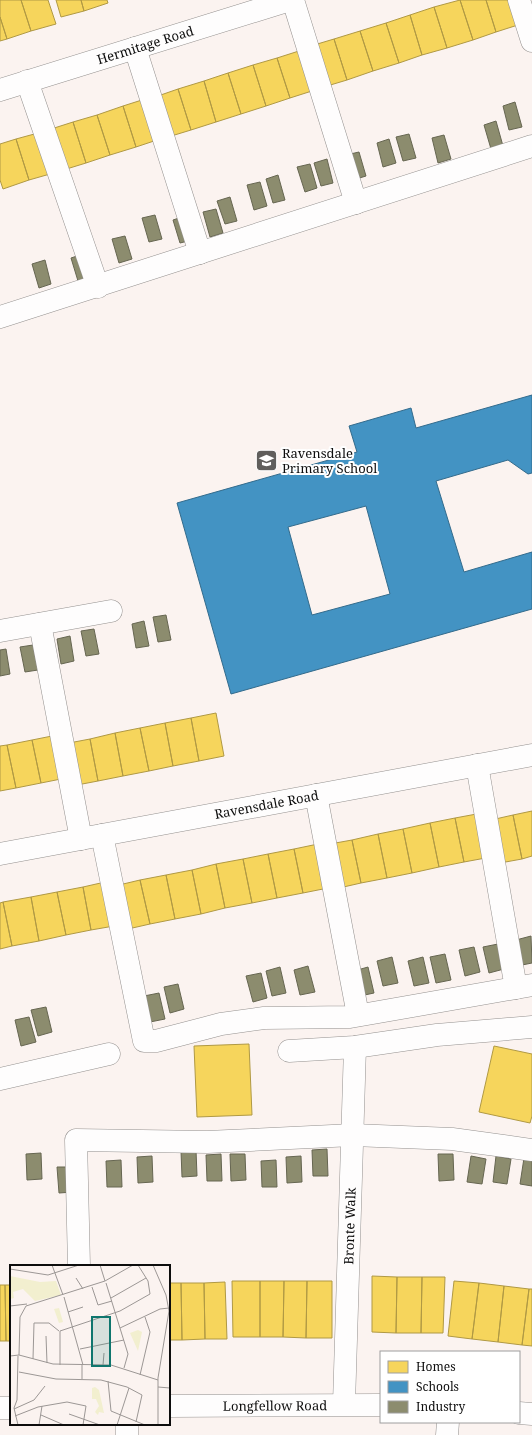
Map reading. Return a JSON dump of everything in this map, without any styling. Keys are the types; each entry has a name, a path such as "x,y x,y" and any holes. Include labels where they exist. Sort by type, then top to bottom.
{"street":[{"path":"518,0 532,41"},
{"path":"284,1 356,203"},
{"name":"Hermitage Road","path":"0,90 284,1"},
{"path":"135,48 200,254"},
{"path":"27,81 98,287"},
{"path":"0,317 98,287 532,146"},
{"path":"0,631 112,611"},
{"path":"40,624 81,839"},
{"name":"Ravensdale Road","path":"0,854 532,755"},
{"path":"102,835 144,1041 156,1041 221,1024 264,1018 358,1016 524,986 477,765"},
{"path":"316,795 358,1016"},
{"path":"289,1051 355,1047 437,1034 532,1027"},
{"name":"Bronte Walk","path":"344,1404 355,1047"},
{"path":"0,1079 109,1054"},
{"path":"79,1265 76,1140 207,1142 353,1135 452,1138 532,1150"},
{"name":"Longfellow Road","path":"170,1406 380,1405"},
{"path":"520,1413 532,1414"},
{"path":"447,1435 448,1423"}],"building: Homes":[{"path":"0,0 21,0 31,31 7,39 0,17"},
{"path":"21,0 48,0 56,24 31,31"},
{"path":"56,0 81,0 84,11 61,17"},
{"path":"81,0 107,0 108,3 84,11"},
{"path":"460,0 486,0 496,32 473,40"},
{"path":"460,0 473,40 447,48 434,7"},
{"path":"486,0 513,0 521,24 496,32"},
{"path":"434,7 447,48 422,55 410,15"},
{"path":"410,15 422,55 399,63 386,23"},
{"path":"0,17 7,39 0,41"},
{"path":"386,23 399,63 373,71 360,31"},
{"path":"360,31 373,71 347,80 334,39"},
{"path":"334,39 347,80 327,86 314,45"},
{"path":"302,50 315,90 290,98 277,58"},
{"path":"277,58 290,98 266,106 253,65"},
{"path":"253,65 266,106 241,114 228,73"},
{"path":"228,73 241,114 216,122 204,81"},
{"path":"204,81 216,122 191,130 178,89"},
{"path":"178,89 191,130 168,137 155,97"},
{"path":"145,99 157,140 136,147 123,106"},
{"path":"123,106 136,147 110,155 97,115"},
{"path":"97,115 110,155 86,163 73,122"},
{"path":"73,122 86,163 60,171 48,130"},
{"path":"38,133 50,174 29,180 16,139"},
{"path":"16,139 29,180 3,189 0,180 0,144"},
{"path":"216,713 224,756 199,761 191,718"},
{"path":"191,718 199,761 173,766 165,723"},
{"path":"165,723 173,766 149,771 140,728"},
{"path":"140,728 149,771 123,776 115,733"},
{"path":"115,733 123,776 98,781 90,739"},
{"path":"57,735 66,778 41,783 32,740"},
{"path":"90,739 98,781 77,785 69,743"},
{"path":"32,740 41,783 16,788 7,745"},
{"path":"7,745 16,788 0,791 0,746"},
{"path":"532,811 532,856 522,859 513,815"},
{"path":"482,813 491,857 464,862 455,818"},
{"path":"513,815 522,859 500,863 491,820"},
{"path":"455,818 464,862 439,867 430,823"},
{"path":"430,823 439,867 412,873 403,829"},
{"path":"403,829 412,873 387,878 378,834"},
{"path":"378,834 387,878 361,883 352,840"},
{"path":"352,840 361,883 339,888 330,844"},
{"path":"318,844 328,888 303,893 294,849"},
{"path":"294,849 303,893 277,898 268,854"},
{"path":"268,854 277,898 252,903 243,859"},
{"path":"243,859 252,903 225,908 216,864"},
{"path":"216,864 225,908 201,914 192,870"},
{"path":"192,870 201,914 175,919 166,875"},
{"path":"166,875 175,919 150,924 140,880"},
{"path":"140,880 150,924 128,929 119,885"},
{"path":"105,882 114,926 91,930 83,887"},
{"path":"83,887 91,930 66,935 57,892"},
{"path":"57,892 66,935 39,941 31,897"},
{"path":"31,897 39,941 12,946 3,902"},
{"path":"3,902 12,946 0,949 0,903"},
{"path":"249,1044 252,1115 197,1117 194,1046"},
{"path":"494,1046 532,1054 532,1116 530,1123 479,1112"},
{"path":"372,1276 397,1277 396,1333 372,1332"},
{"path":"397,1277 422,1277 421,1333 396,1333"},
{"path":"422,1277 445,1277 443,1333 421,1333"},
{"path":"232,1281 260,1281 260,1337 233,1337"},
{"path":"260,1281 284,1281 283,1337 260,1337"},
{"path":"284,1281 307,1281 306,1338 283,1337"},
{"path":"307,1281 332,1281 332,1338 306,1338"},
{"path":"454,1281 479,1283 472,1339 448,1336"},
{"path":"225,1282 227,1339 205,1339 204,1283"},
{"path":"170,1283 181,1283 182,1340 170,1340"},
{"path":"181,1283 204,1283 205,1339 182,1340"},
{"path":"479,1283 504,1286 498,1342 472,1339"},
{"path":"0,1285 5,1285 6,1341 0,1341"},
{"path":"5,1285 10,1285 10,1341 6,1341"},
{"path":"504,1286 529,1289 522,1345 498,1342"},
{"path":"529,1289 532,1289 532,1346 522,1345"}],"building: Schools":[{"path":"532,395 532,473 528,474 508,460 436,481 464,572 532,552 532,609 231,694 177,503 357,452 349,426 411,408 416,428","holes":["366,506 390,594 312,615 288,527"]}],"building: Industry":[{"path":"515,102 522,127 509,130 503,106"},
{"path":"496,121 503,146 491,149 484,125"},
{"path":"409,134 416,158 403,161 396,137"},
{"path":"444,135 451,159 438,163 432,138"},
{"path":"389,139 396,163 383,167 377,143"},
{"path":"359,152 366,176 353,180 346,155"},
{"path":"327,159 333,183 321,186 314,163"},
{"path":"310,164 317,188 305,192 297,167"},
{"path":"278,175 285,200 273,203 266,179"},
{"path":"260,182 267,206 254,210 247,185"},
{"path":"230,197 237,221 225,224 217,201"},
{"path":"216,209 223,233 210,237 203,212"},
{"path":"155,215 162,239 149,242 142,218"},
{"path":"185,216 192,240 180,243 173,220"},
{"path":"125,236 132,259 119,263 112,239"},
{"path":"83,254 90,278 78,281 71,258"},
{"path":"45,260 51,284 39,288 32,264"},
{"path":"166,615 171,640 158,642 153,617"},
{"path":"144,621 149,646 136,648 132,624"},
{"path":"94,629 99,654 86,656 81,631"},
{"path":"70,636 74,661 61,664 57,639"},
{"path":"33,645 38,670 25,672 20,647"},
{"path":"6,649 10,674 0,676 0,650"},
{"path":"531,936 532,963 522,965 516,940"},
{"path":"498,944 504,969 489,973 483,947"},
{"path":"474,947 480,972 465,976 459,950"},
{"path":"445,954 451,980 436,983 430,957"},
{"path":"392,957 398,983 383,986 377,961"},
{"path":"423,957 429,983 414,986 408,961"},
{"path":"308,966 315,992 300,995 294,970"},
{"path":"280,967 286,993 272,996 266,971"},
{"path":"368,967 374,993 360,996 354,971"},
{"path":"261,973 267,998 253,1002 246,976"},
{"path":"178,984 184,1009 170,1013 164,987"},
{"path":"159,993 165,1019 150,1022 144,996"},
{"path":"46,1007 52,1032 38,1036 31,1010"},
{"path":"29,1017 36,1042 21,1046 15,1020"},
{"path":"327,1149 328,1176 313,1176 312,1150"},
{"path":"196,1150 197,1176 182,1177 181,1151"},
{"path":"41,1153 42,1179 27,1180 26,1154"},
{"path":"221,1154 222,1181 207,1181 206,1155"},
{"path":"230,1154 245,1154 246,1180 231,1181"},
{"path":"438,1154 453,1154 454,1180 439,1181"},
{"path":"152,1156 153,1182 138,1183 137,1157"},
{"path":"301,1156 302,1182 287,1183 286,1157"},
{"path":"471,1156 486,1159 482,1184 467,1182"},
{"path":"496,1156 511,1159 507,1184 493,1182"},
{"path":"524,1158 532,1159 532,1186 520,1184"},
{"path":"121,1160 122,1187 107,1187 106,1161"},
{"path":"276,1160 277,1187 262,1187 261,1161"},
{"path":"57,1167 72,1167 73,1192 59,1193"}],"place":[{"name":"Ravensdale Primary School","path":"266,460"}]}
